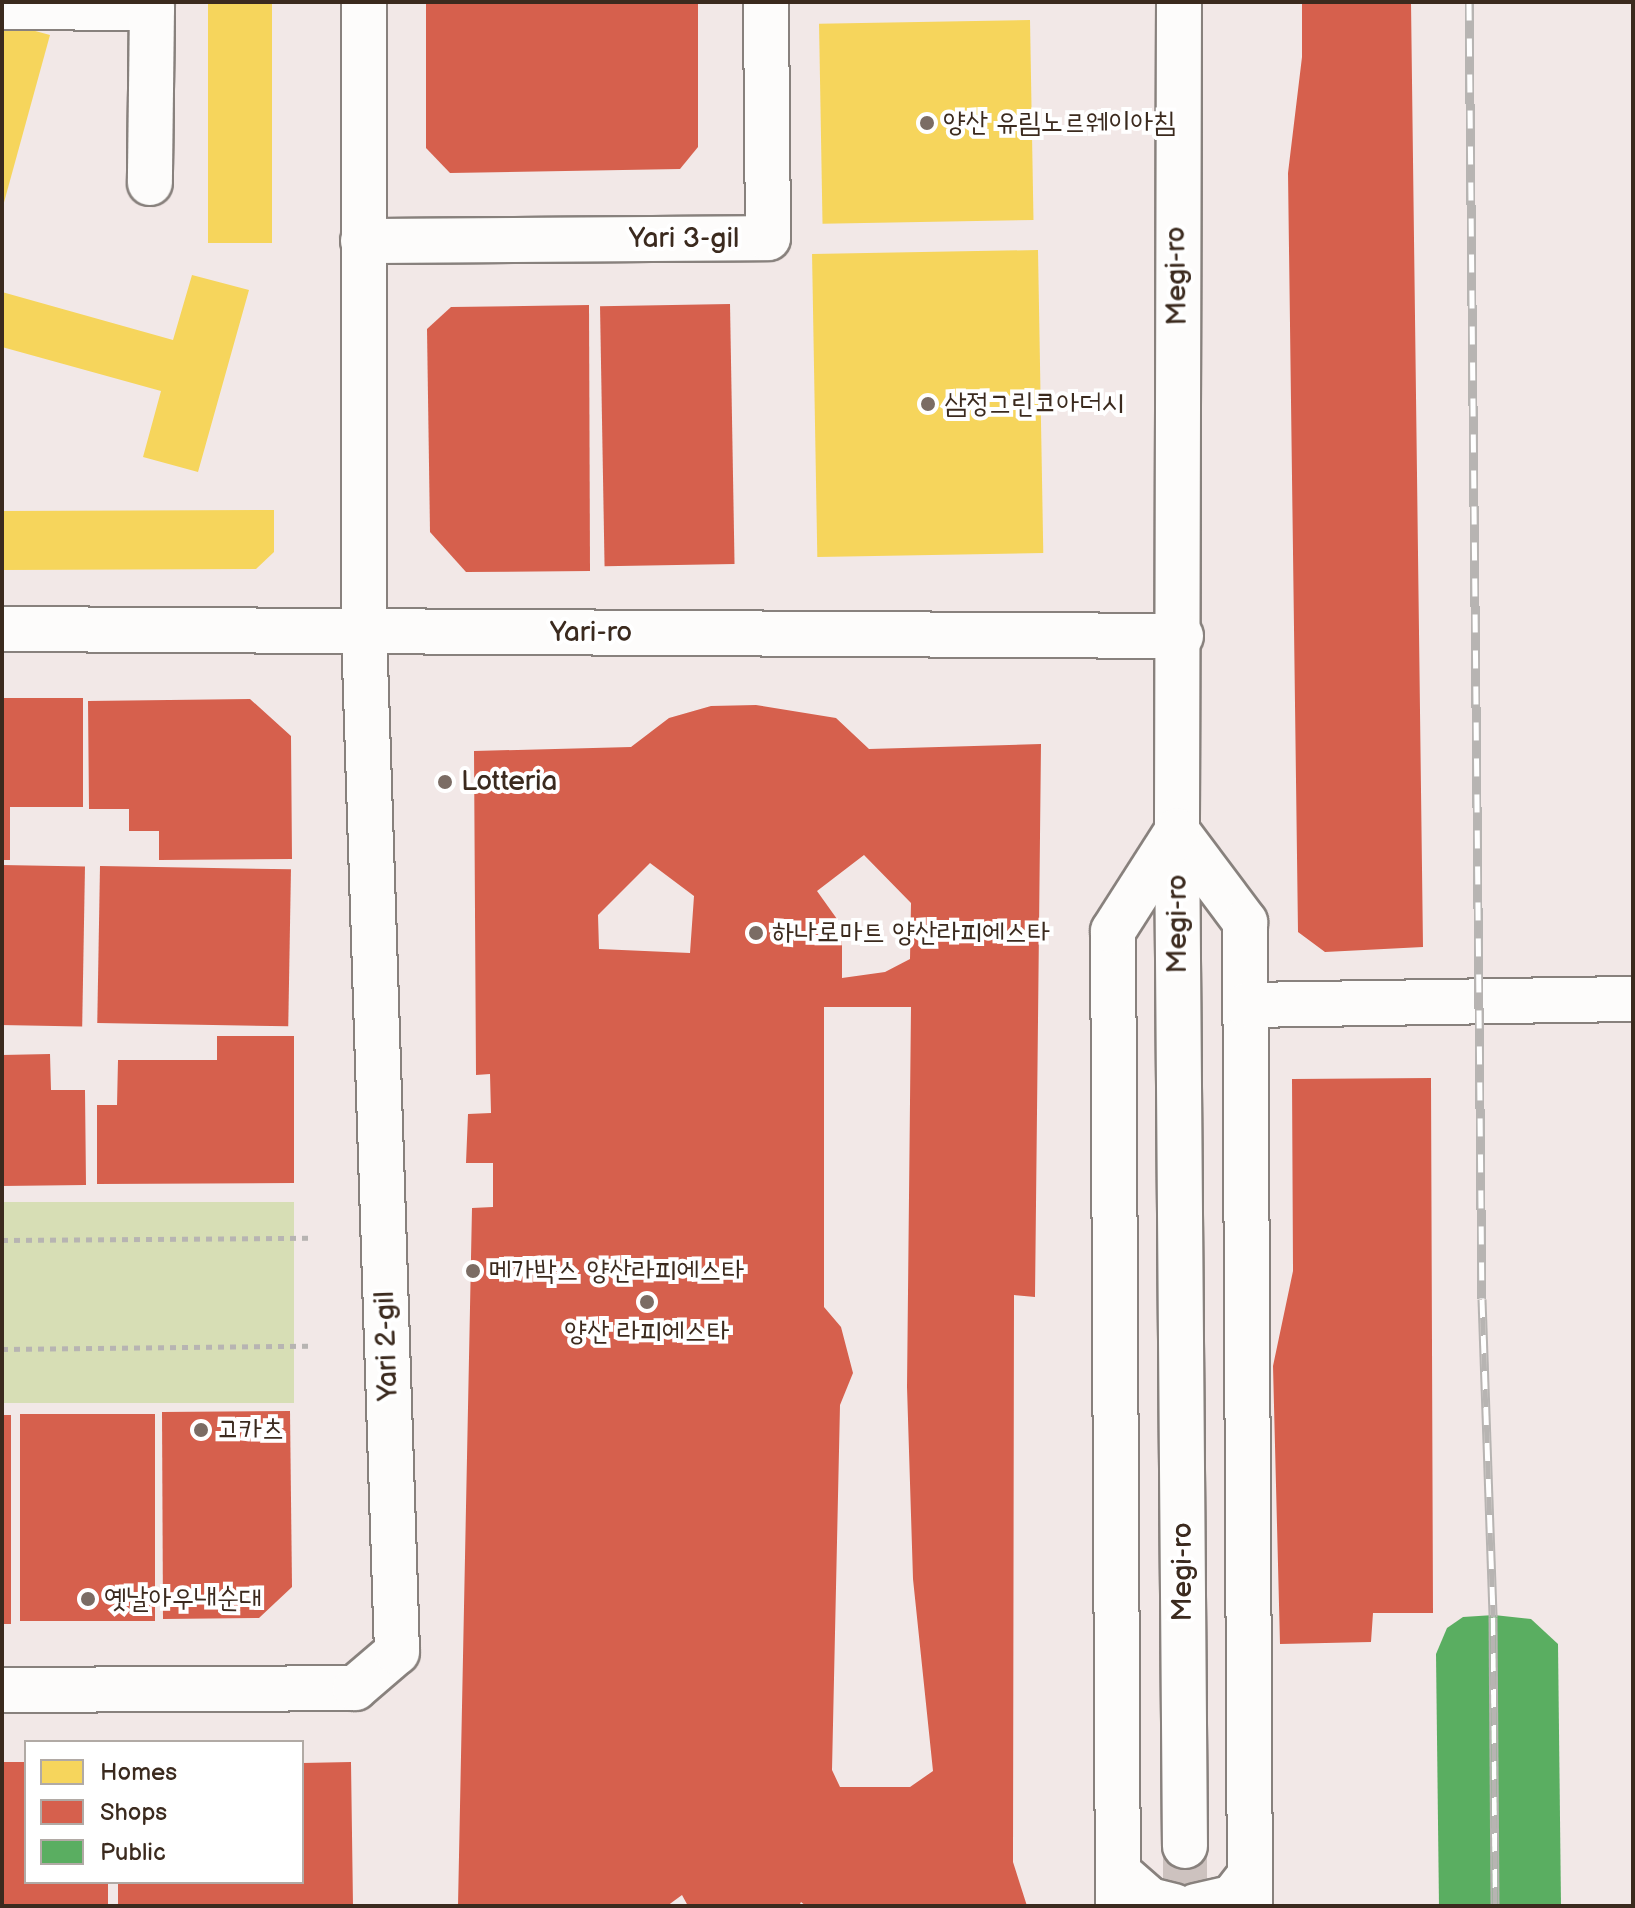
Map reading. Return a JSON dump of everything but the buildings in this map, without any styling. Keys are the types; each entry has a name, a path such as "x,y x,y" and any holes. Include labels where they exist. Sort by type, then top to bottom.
{"street":[{"path":"364,2 364,632"},
{"name":"Yari 3-gil","path":"363,241 768,238 766,2"},
{"name":"Megi-ro","path":"1179,2 1181,636 1177,831 1185,1846"},
{"path":"2,7 152,8 150,183"},
{"name":"Yari-ro","path":"2,629 1181,636"},
{"name":"Yari 2-gil","path":"2,1690 355,1688 397,1652 364,632"},
{"path":"1174,1906 1118,1889 1113,931 1177,831 1245,922 1247,1005 1250,1890 1232,1898 1196,1906"},
{"path":"1247,1005 1633,999"}],"path":[{"path":"2,1240 310,1238"},
{"path":"2,1349 310,1346"}],"green space":[{"path":"2,1202 294,1202 294,1403 2,1403"}],"tunnel":[{"path":"1185,1846 1185,1906"}],"railway":[{"path":"1469,2 1482,1299 1493,1617 1495,1906"}],"place":[{"name":"양산 유림노르웨이아침","path":"927,123"},
{"name":"삼정그린코아더시","path":"928,404"},
{"name":"Lotteria","path":"445,782"},
{"name":"하나로마트 양산라피에스타","path":"756,933"},
{"name":"메가박스 양산라피에스타","path":"473,1271"},
{"name":"양산 라피에스타","path":"647,1302"},
{"name":"고카츠","path":"201,1430"},
{"name":"옛날아우내순대","path":"88,1599"}]}
